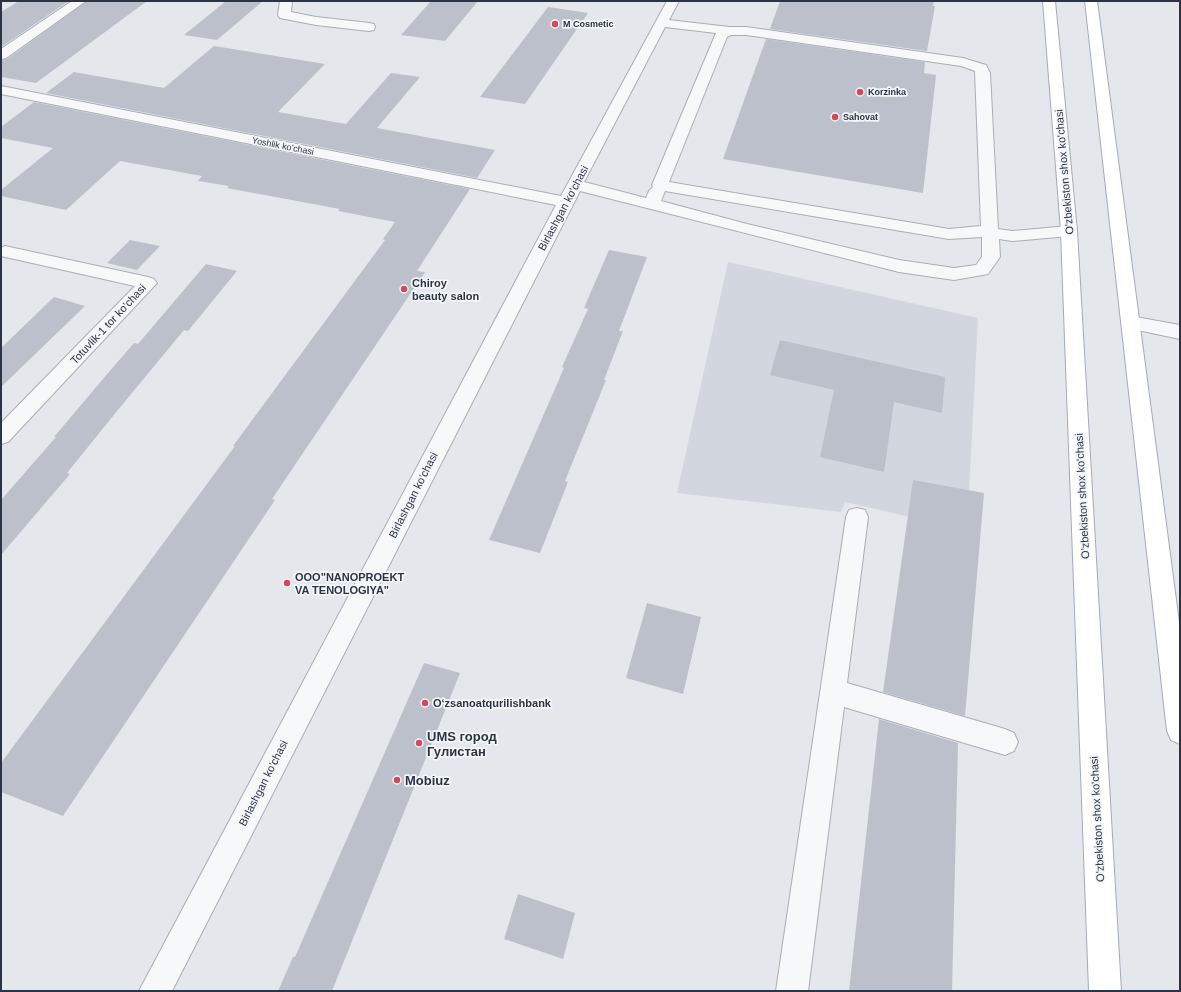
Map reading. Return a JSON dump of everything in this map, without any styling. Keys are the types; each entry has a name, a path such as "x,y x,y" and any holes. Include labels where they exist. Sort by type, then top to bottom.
{"main road":[{"name":"O'zbekiston shox ko'chasi","path":"1049,1 1069,230 1105,991"},
{"path":"1091,1 1180,731"}],"street":[{"path":"1,55 80,1"},
{"path":"286,1 284,15 316,22 369,27"},
{"name":"Birlashgan ko'chasi","path":"155,991 571,193 673,1"},
{"path":"661,23 729,31"},
{"path":"652,204 721,35 729,31"},
{"name":"Yoshlik ko'chasi","path":"1,90 571,193 652,204 746,229 900,266 954,274 982,270 991,257 983,73 981,68 963,62 746,31 729,31"},
{"path":"660,185 950,234 978,231 1012,236 1069,230"},
{"name":"Totuvlik-1 tor ko'chasi","path":"1,436 148,283 5,252"},
{"path":"1130,322 1180,332"},
{"path":"792,991 857,517"},
{"path":"833,691 1005,742"}],"shaded area":[{"path":"728,262 978,318 967,530 845,502 841,512 677,493"}],"building":[{"path":"19,1 69,1 1,47 1,12"},
{"path":"87,1 147,1 36,83 1,77 1,60 7,59"},
{"path":"226,1 263,1 217,40 184,35"},
{"path":"431,1 478,1 445,41 401,35"},
{"path":"780,1 934,1 933,6 935,6 927,51 770,29"},
{"path":"548,7 588,13 525,104 480,97"},
{"name":"Sahovat","path":"766,39 925,62 924,73 936,75 923,193 723,159"},
{"path":"214,46 325,64 278,112 346,124 391,73 420,77 377,128 495,150 477,178 46,93 74,72 164,88"},
{"path":"34,102 470,189 417,271 425,272 272,499 275,500 63,816 1,792 1,763 235,446 233,446 385,240 383,239 395,222 338,211 340,209 227,188 229,186 198,181 202,176 120,161 66,210 1,196 1,190 53,148 1,138 1,127"},
{"path":"130,240 160,246 137,270 107,263"},
{"path":"609,250 647,257 619,331 623,331 604,380 606,380 565,481 568,482 540,553 489,540 564,368 562,367 588,309 584,308"},
{"path":"206,264 237,271 188,331 184,330 67,473 70,474 1,555 1,500 56,437 54,437 134,343 138,344"},
{"path":"54,297 85,306 1,387 1,348"},
{"path":"780,340 945,377 942,413 894,402 884,472 820,457 834,390 770,375"},
{"path":"913,480 984,493 965,716 883,692"},
{"path":"647,603 701,617 683,694 626,678"},
{"path":"424,663 460,673 332,991 278,991 293,957 295,957"},
{"path":"879,719 958,743 952,991 849,991"},
{"path":"518,894 575,913 563,959 504,939"}],"place":[{"name":"M Cosmetic","path":"555,24"},
{"name":"Korzinka","path":"860,92"},
{"name":"Sahovat","path":"835,117"},
{"name":"Chiroy beauty salon","path":"404,289"},
{"name":"ООО\"NANOPROEKT VA TENOLOGIYA\"","path":"287,583"},
{"name":"Oʻzsanoatqurilishbank","path":"425,703"},
{"name":"UMS город Гулистан","path":"419,743"},
{"name":"Mobiuz","path":"397,780"}]}
